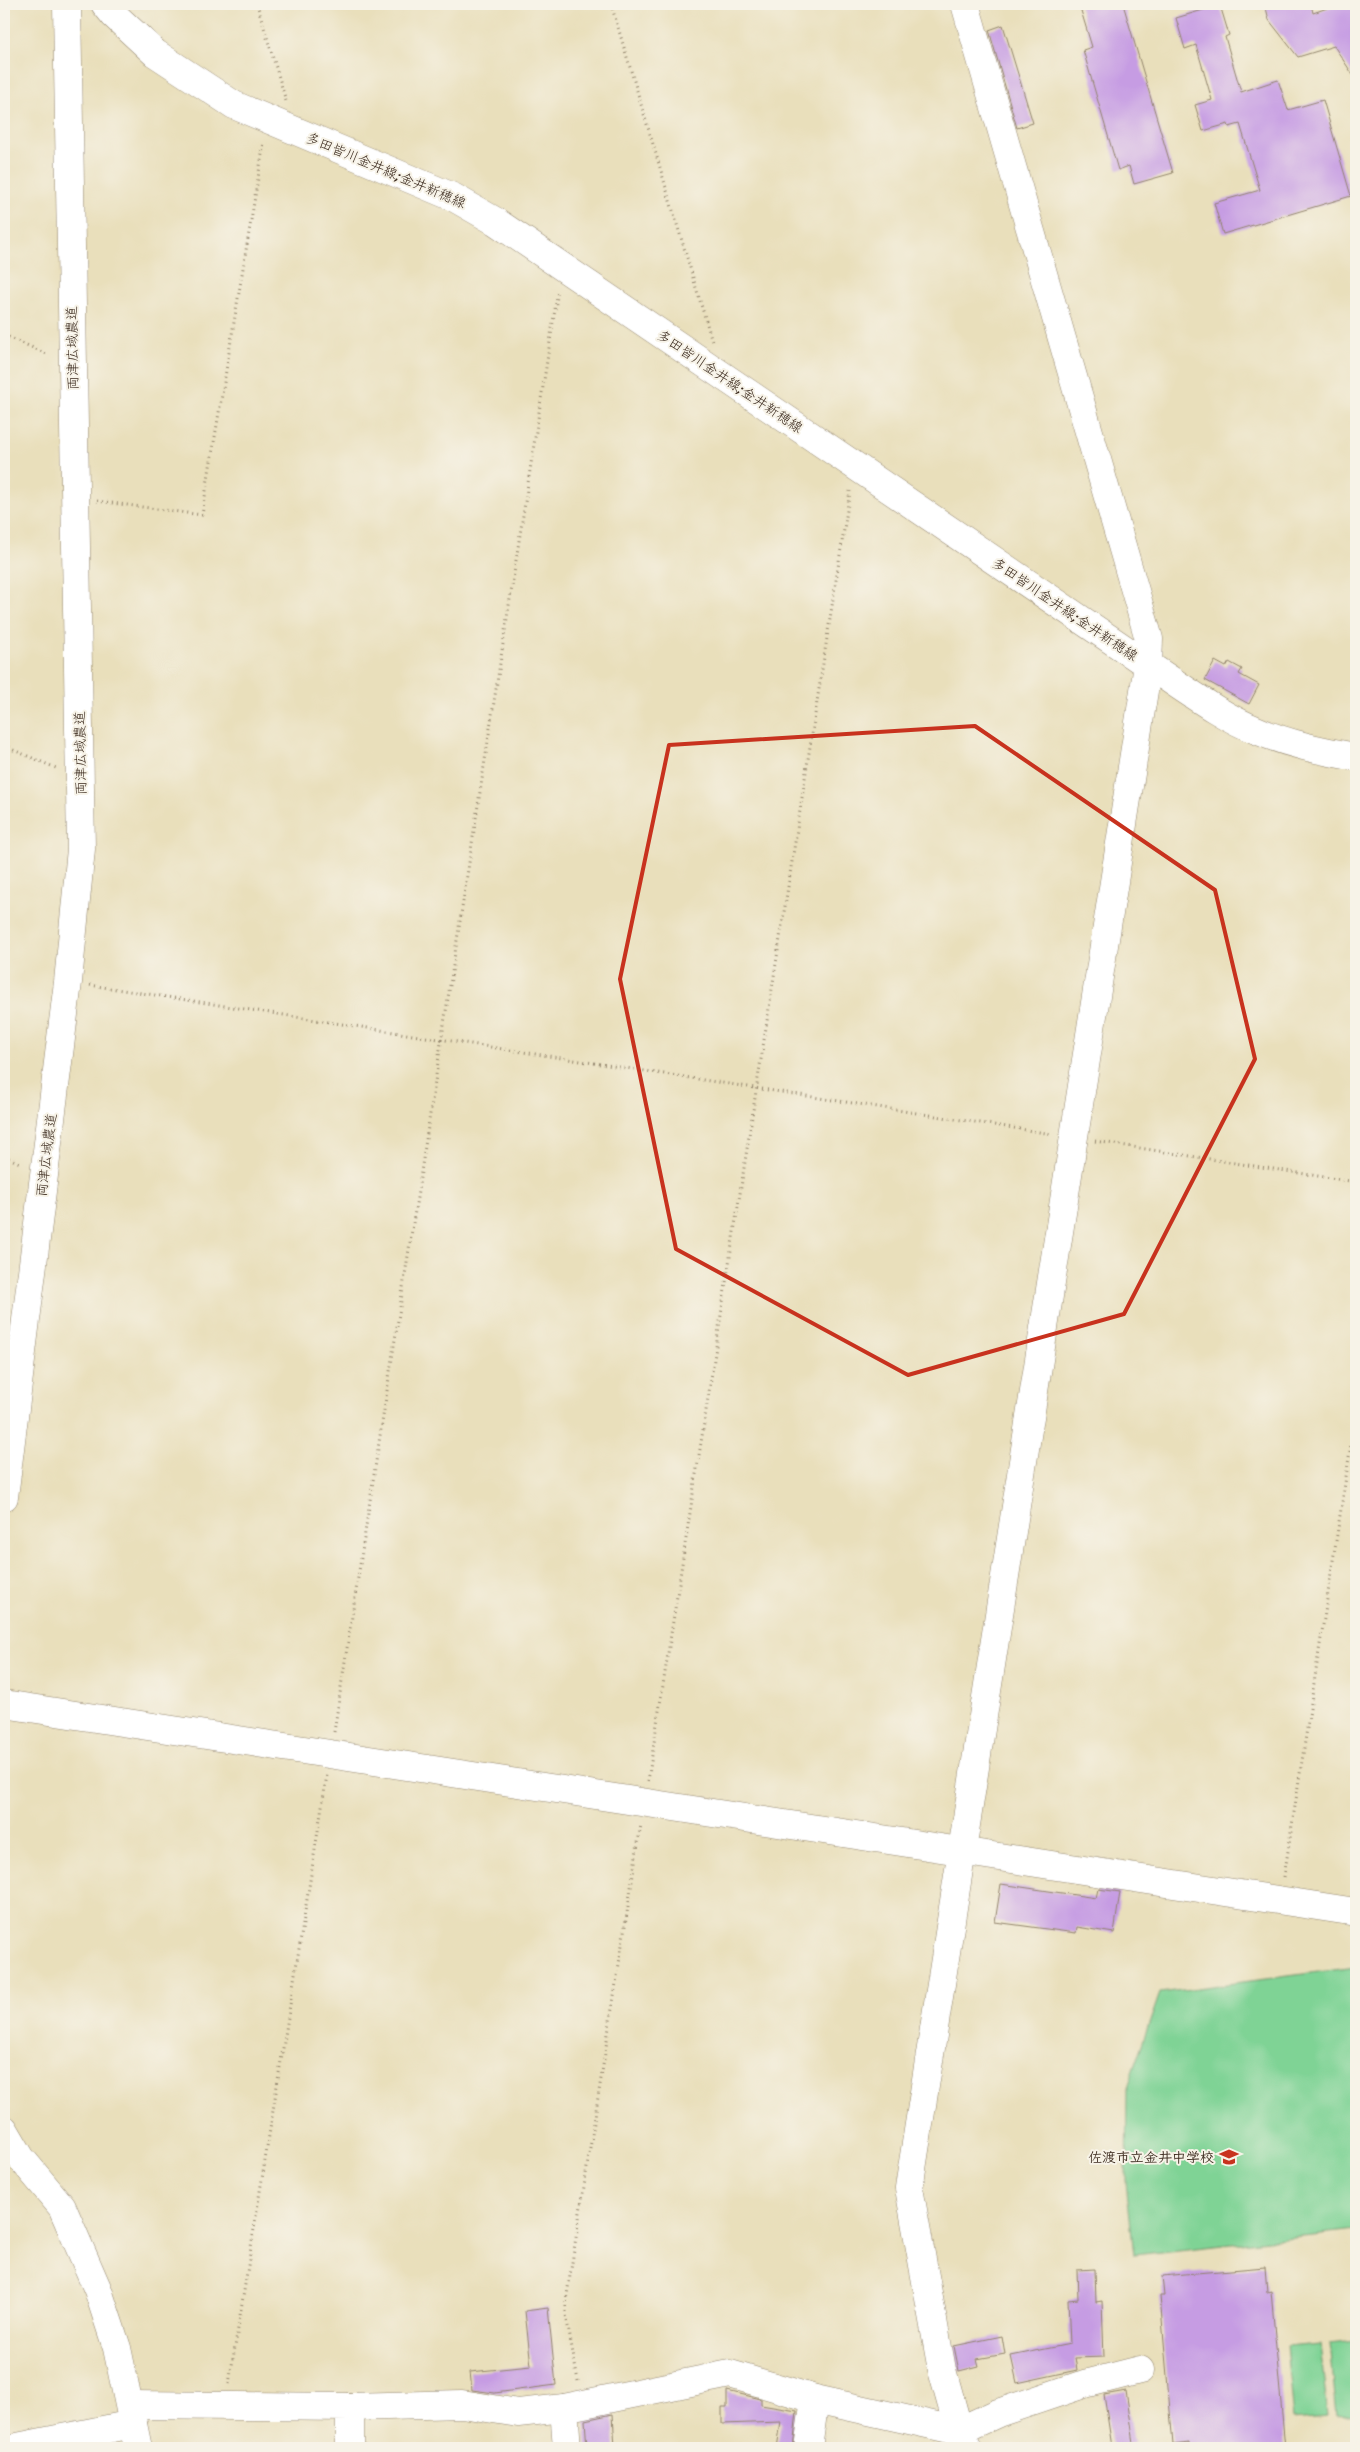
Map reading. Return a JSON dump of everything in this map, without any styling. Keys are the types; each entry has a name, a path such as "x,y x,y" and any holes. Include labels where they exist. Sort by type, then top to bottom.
{"street":[{"name":"両津広域農道","path":"4,1497 68,982 81,849 77,498 72,365 67,4"},
{"name":"多田皆川金井線;金井新穂線","path":"105,4 114,15 155,53 234,105 452,197 495,221 1148,665 1254,730 1287,742 1356,757"},
{"path":"963,2440 942,2370 910,2188 961,1850 1148,665 1149,639 965,4"},
{"path":"4,1704 1356,1912"},
{"path":"4,2128 21,2158 62,2207 98,2290 117,2348 134,2426"},
{"path":"963,2440 998,2413 1081,2385 1140,2370"},
{"path":"12,2448 134,2426 226,2405 350,2406 462,2404 518,2413 573,2406 730,2374 963,2440"},
{"path":"808,2448 815,2399"},
{"path":"350,2406 350,2448"},
{"path":"567,2448 573,2406"}],"path":[{"path":"77,498 202,515 276,123 288,109 257,4"},
{"path":"611,4 714,348 712,368"},
{"path":"1356,136 1352,137 1356,150"},
{"path":"226,2405 562,268"},
{"path":"4,335 72,365"},
{"path":"573,2406 566,2301 854,466"},
{"path":"4,746 80,779"},
{"path":"68,982 1356,1182"},
{"path":"1280,1900 1356,1412"}],"highlighted area":[{"path":"975,726 1215,890 1255,1059 1124,1314 908,1375 676,1249 620,979 669,745"}],"green space":[{"path":"1356,1967 1356,2230 1134,2255 1126,2182 1127,2087 1160,1993"},
{"path":"1356,2341 1356,2414 1337,2416 1330,2344"},
{"path":"1320,2344 1328,2416 1293,2419 1286,2347"}],"building":[{"path":"1079,4 1123,4 1173,173 1134,184 1129,166 1118,170 1083,50 1092,47"},
{"path":"1265,4 1311,4 1313,13 1333,6 1356,5 1353,75 1334,46 1298,57 1269,20"},
{"path":"1220,5 1229,35 1225,37 1241,92 1278,80 1288,110 1323,100 1351,196 1223,234 1214,203 1260,190 1240,124 1229,127 1228,124 1203,131 1195,105 1212,100 1196,45 1185,49 1176,18"},
{"path":"1003,25 1033,123 1017,128 989,30"},
{"path":"1215,661 1226,667 1229,662 1242,669 1239,674 1259,685 1249,704 1205,680"},
{"path":"1001,1884 1096,1898 1098,1889 1120,1892 1114,1933 1077,1927 1076,1933 995,1922"},
{"path":"1265,2267 1267,2292 1271,2291 1285,2448 1189,2448 1189,2443 1173,2445 1160,2296 1164,2296 1162,2276"},
{"path":"1095,2269 1096,2302 1102,2301 1104,2357 1075,2358 1077,2370 1017,2383 1011,2356 1070,2344 1068,2300 1078,2299 1077,2270"},
{"path":"548,2308 556,2385 495,2393 472,2390 470,2372 531,2366 525,2311"},
{"path":"1002,2336 1005,2354 977,2359 979,2366 959,2371 954,2346"},
{"path":"727,2391 761,2399 761,2405 797,2411 793,2448 777,2448 781,2422 722,2424 722,2407 727,2407"},
{"path":"1126,2391 1134,2443 1112,2447 1104,2395"},
{"path":"613,2414 615,2448 587,2448 585,2420"}],"place":[{"name":"佐渡市立金井中学校","path":"1229,2157"}]}
